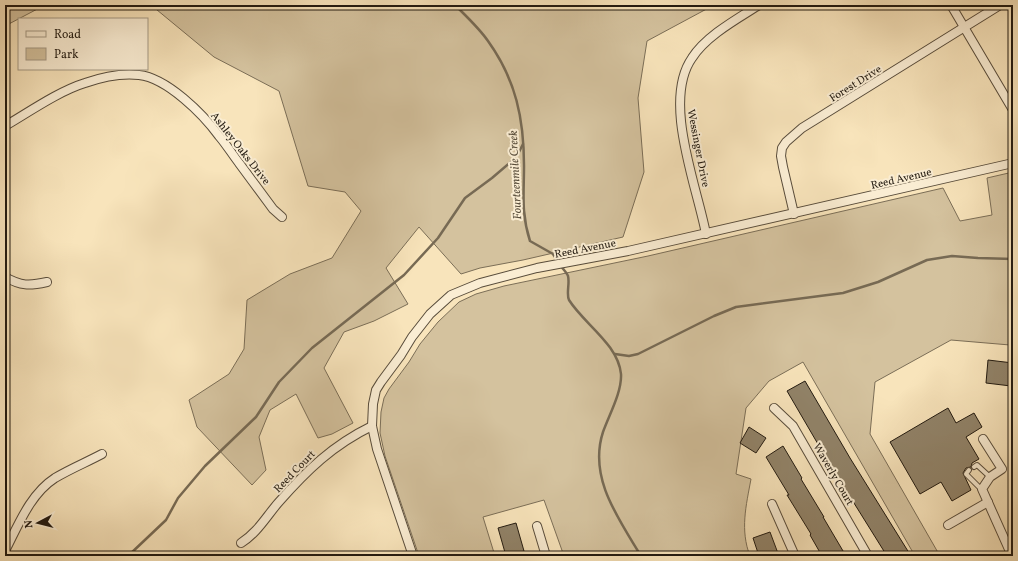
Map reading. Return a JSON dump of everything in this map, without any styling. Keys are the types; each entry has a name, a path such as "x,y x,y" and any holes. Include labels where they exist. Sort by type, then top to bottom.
{"street":[{"name":"Wessinger Drive","path":"706,234 682,128 680,109 682,83 691,58 697,51 722,29 759,5"},
{"path":"951,5 1013,110"},
{"name":"Forest Drive","path":"794,214 782,162 782,148 786,142 802,128 1000,5"},
{"name":"Ashley Oaks Drive","path":"5,126 71,88 85,83 120,75 139,75 148,77 166,85 177,93 205,119 273,209 282,217"},
{"name":"Reed Avenue","path":"413,556 377,449 372,426 373,404 376,390 381,382 419,327 445,299 468,287 538,268 706,234 1013,163"},
{"path":"5,277 23,285 30,286 47,282"},
{"name":"Waverly Court","path":"774,408 793,426 868,556"},
{"name":"Reed Court","path":"241,543 262,525 274,508 313,466 339,444 372,426"},
{"path":"983,439 1002,468 990,477 982,489 1012,556"},
{"path":"5,551 27,509 41,490 54,479 102,454"},
{"path":"948,525 988,502"},
{"path":"772,504 795,556"},
{"path":"537,526 546,556"}],"lane":[{"path":"974,467 977,465 990,477"},
{"path":"969,470 966,474 982,489"}],"green space":[{"path":"5,5 45,5 18,18 5,26"},
{"path":"151,5 714,5 647,41 638,98 644,172 623,237 523,260 480,268 461,274 419,227 386,268 408,304 374,321 344,332 324,368 353,423 332,434 318,438 296,394 270,410 259,437 266,470 252,485 197,427 189,400 229,374 244,349 247,300 290,274 332,258 361,211 345,192 308,186 279,91 214,57"},
{"path":"1013,172 1013,323 1010,345 951,340 875,382 870,434 940,556 915,556 803,362 769,381 746,408 736,474 751,479 745,518 745,537 750,556 564,556 544,500 483,517 495,556 419,556 385,456 380,433 381,412 384,398 389,389 420,344 438,322 459,302 476,294 504,286 648,256 943,188 960,221 992,215 987,178"}],"building":[{"path":"988,360 1013,363 1011,386 986,383"},
{"path":"805,381 850,458 911,556 887,556 829,463 787,391"},
{"path":"948,408 956,423 974,413 982,427 966,437 979,459 972,463 971,467 966,468 963,473 971,490 952,501 941,482 920,494 890,442"},
{"path":"749,427 766,438 756,453 740,443"},
{"path":"783,446 846,556 822,556 810,535 811,534 787,495 789,495 766,457"},
{"path":"516,523 524,551 506,556 498,528"},
{"path":"770,532 779,556 759,556 753,538"}],"waterway":[{"name":"Fourteenmile Creek","path":"455,5 477,27 488,41 498,56 512,85 520,116 524,149 524,204 527,231 530,241 553,254 558,262"},
{"path":"128,556 166,520 178,498 205,466 256,417 279,382 312,348 404,275 438,238 465,198 513,160 523,144"},
{"path":"615,354 629,356 638,354 714,316 736,307 843,293 878,282 927,260 952,256 1013,259"},
{"name":"Fourteenmile Creek","path":"561,266 568,276 569,300 575,309 600,335 614,353 619,363 621,381 615,403 603,432 599,449 600,466 603,482 615,513 641,556"}]}
